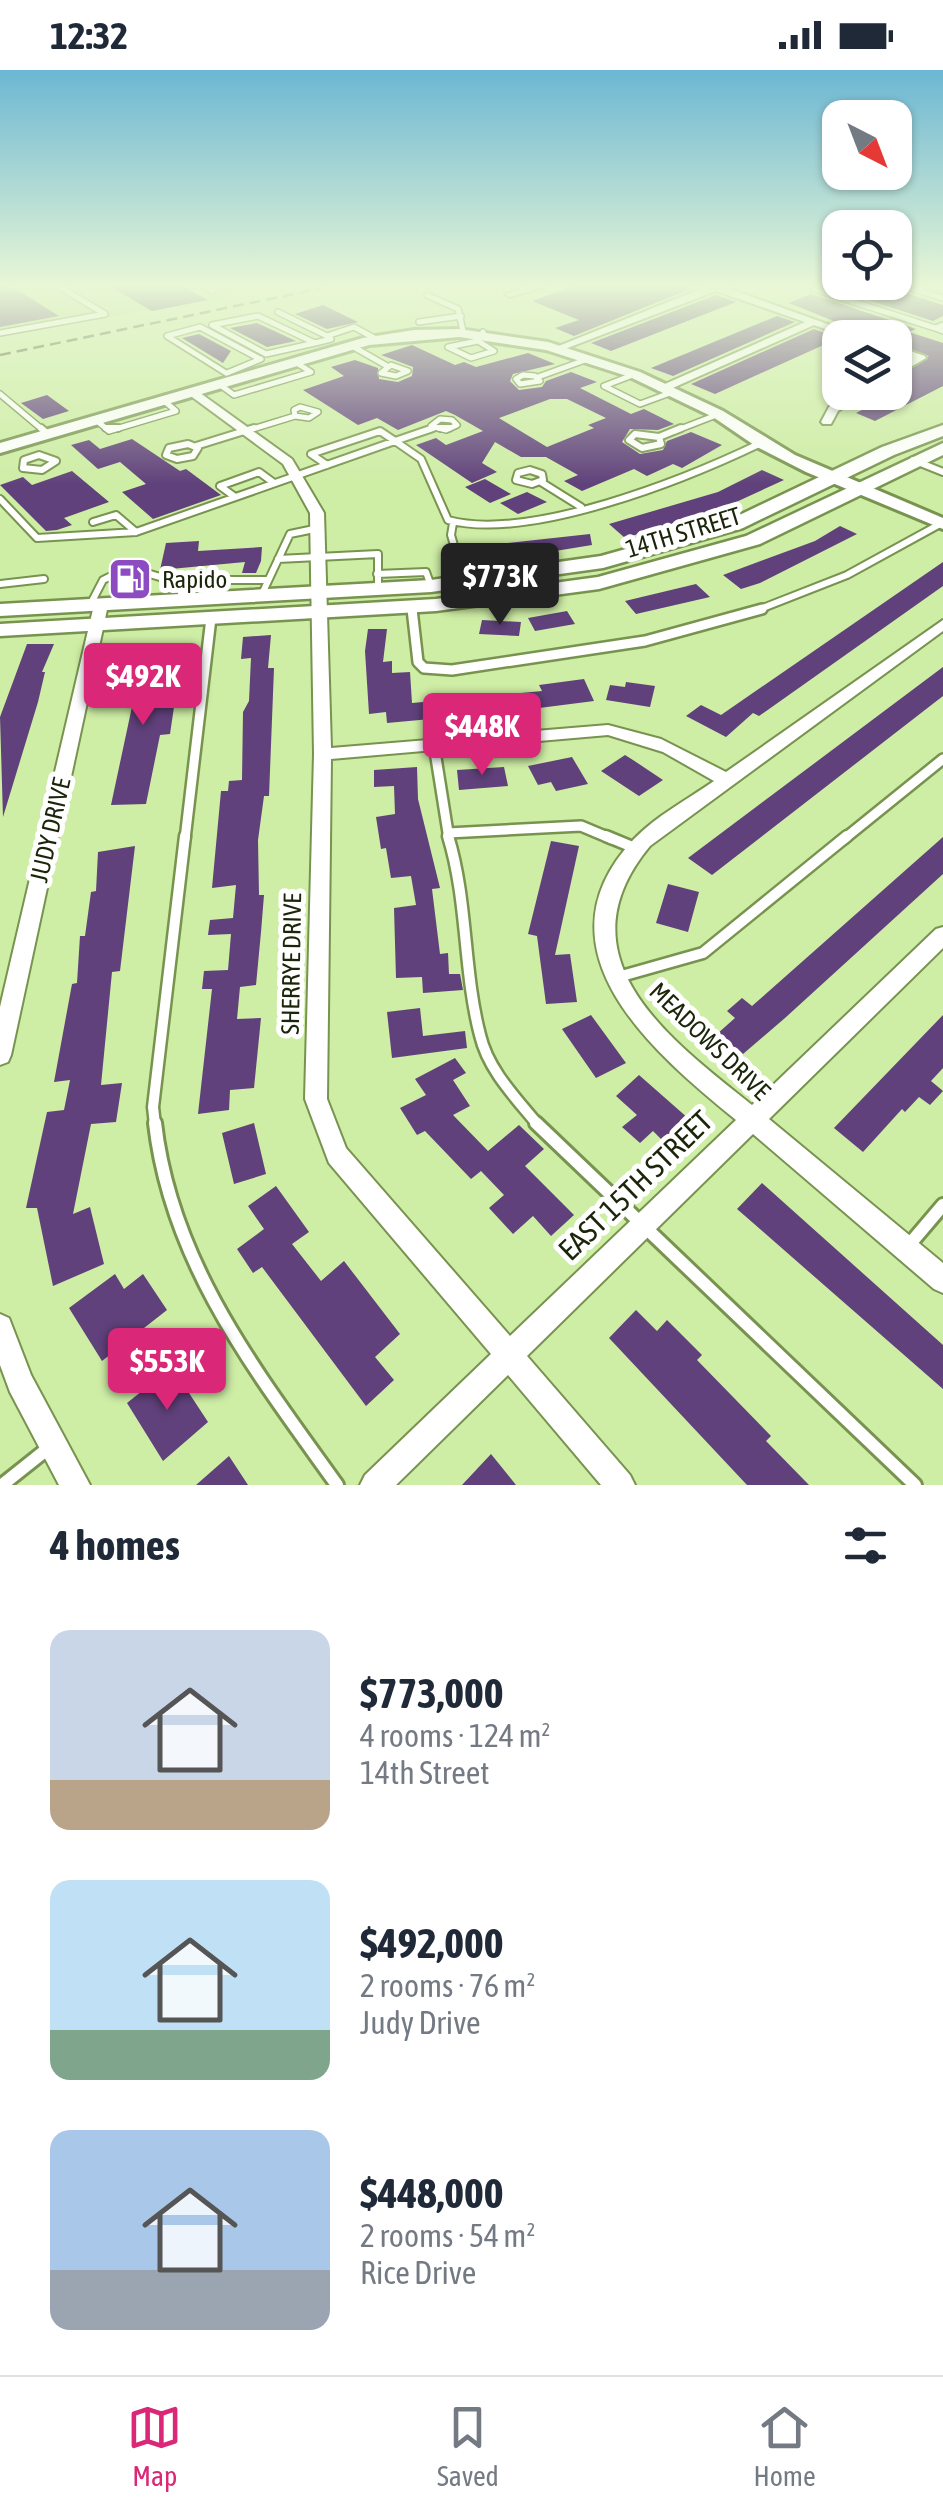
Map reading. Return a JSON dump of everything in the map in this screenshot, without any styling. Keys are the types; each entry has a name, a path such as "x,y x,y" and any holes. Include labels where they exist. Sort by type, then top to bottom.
{"main road":[{"name":"14TH STREET","path":"0,630 96,611 181,600 207,608 264,588 320,602 378,582 432,586 604,562 675,544 754,517 943,430"},
{"name":"14TH STREET","path":"0,610 96,611 320,602 412,606 546,592 680,564 771,533 943,448"}],"street":[{"path":"0,448 227,379 293,363 317,352"},
{"path":"572,352 719,414 761,443 942,524"},
{"path":"666,391 748,352"},
{"name":"SHERRYE DRIVE","path":"192,392 299,475 313,501 319,528 323,754 316,1100 327,1136 337,1155 620,1485"},
{"path":"827,422 833,410"},
{"name":"JUDY DRIVE","path":"0,1055 96,611"},
{"name":"MEADOWS DRIVE","path":"943,624 725,778 636,848 612,880 605,930 617,978 640,1018 751,1118 943,1280"},
{"path":"323,754 608,730 661,742 725,778"},
{"name":"EAST 15TH STREET","path":"376,1485 506,1354 943,935"},
{"path":"0,1327 20,1382 75,1485"}],"lane":[{"path":"189,352 227,379 234,394 310,372 276,354 262,352"},
{"path":"247,352 260,359"},
{"path":"227,379 260,359 283,352"},
{"path":"358,352 387,366"},
{"path":"459,352 471,358 491,352"},
{"path":"538,377 588,359"},
{"path":"630,376 604,386 640,404 666,391"},
{"path":"0,394 48,434"},
{"path":"659,437 661,444 654,448 637,447 629,440 640,434 659,437 719,414"},
{"path":"196,446 196,454 188,458 172,458 165,453 177,445 196,446 295,416"},
{"path":"0,499 37,538 136,532 434,428"},
{"path":"327,464 311,454 380,431 421,459 453,524 451,535 464,583"},
{"path":"21,442 33,456"},
{"path":"453,524 519,521 581,507 691,476 761,443"},
{"path":"50,455 56,461 42,470 23,468 24,460 33,456 50,455"},
{"path":"913,460 943,472"},
{"path":"234,497 220,486 259,472 274,484"},
{"path":"541,482 581,507"},
{"path":"93,522 116,515 136,532"},
{"path":"412,606 418,662 424,668 505,664 615,649 739,619 825,588 887,558 942,524"},
{"path":"264,588 290,534 319,528"},
{"path":"278,559 378,554 378,582"},
{"path":"96,611 93,588 107,575 144,570 181,586 181,600"},
{"path":"0,585 44,579"},
{"path":"207,608 152,1107 154,1159 179,1239 229,1329 337,1485"},
{"path":"434,745 448,834 459,871 480,1037 489,1060 544,1132 915,1485"},
{"path":"617,978 704,953 943,759"},
{"path":"448,834 582,826 636,848"},
{"path":"906,1248 943,1204"},
{"path":"2,1485 53,1444"}],"building":[{"path":"205,352 230,352 223,363"},
{"path":"427,352 455,365 464,362 476,367 528,353 555,364 513,374 510,381 519,390 542,387 546,381 571,372 597,382 580,388 631,414 644,409 674,424 658,430 630,429 622,442 640,454 663,450 667,441 691,432 722,445 682,468 673,464 647,476 634,469 582,491 564,481 578,475 546,457 521,457 495,442 482,463 497,472 472,483 416,445 436,438 446,445 483,431 455,415 446,411 398,430 377,418 358,425 303,390 344,376 331,367 355,360 378,368 379,379 398,382 412,376 413,367 381,355","holes":["550,399 567,399 606,418 588,425 594,428 547,447 499,418"]},
{"path":"690,352 727,352 673,376 651,368"},
{"path":"762,352 808,352 715,394 691,384"},
{"path":"919,352 943,352 943,386 912,402 912,368 929,356"},
{"path":"47,395 69,411 43,419 21,403"},
{"path":"862,410 896,410 875,421 856,413"},
{"path":"132,439 180,471 186,469 221,495 153,519 122,492 146,484 120,462 98,469 71,445 89,440 100,449"},
{"path":"762,470 784,480 723,508 625,538 609,524 718,492"},
{"path":"72,471 109,502 64,518 72,525 57,530 46,531 0,485 23,477 32,485"},
{"path":"485,479 511,494 490,503 465,487"},
{"path":"527,492 547,502 518,514 500,503"},
{"path":"840,526 857,534 760,583 741,589 723,575 815,541"},
{"path":"590,534 592,545 483,563 467,564 462,548"},
{"path":"199,541 198,551 262,547 256,573 242,573 245,562 160,570 166,543"},
{"path":"943,562 943,586 759,716 753,713 726,737 686,716 701,705 721,715"},
{"path":"696,584 710,597 636,614 625,601"},
{"path":"567,611 575,624 535,631 528,618"},
{"path":"482,620 521,622 519,636 479,634"},
{"path":"368,629 387,629 383,662 392,661 392,673 410,672 412,703 542,691 539,685 584,679 594,701 501,713 493,698 496,713 387,723 386,712 369,714 365,651"},
{"path":"271,635 268,668 274,668 269,796 264,796 258,840 259,895 264,895 261,932 256,985 240,987 237,1019 261,1018 254,1088 230,1090 229,1110 198,1114 212,989 202,989 204,971 228,970 231,934 208,935 210,920 233,918 236,885 212,888 221,791 228,791 229,781 242,780 243,712 249,701 251,658 241,659 243,637"},
{"path":"27,644 54,644 42,672 38,702 3,817 0,717"},
{"path":"160,645 165,683 160,708 174,707 170,734 160,735 146,804 111,805 133,702 126,702 132,677 137,677 134,649"},
{"path":"943,667 943,696 712,875 688,858"},
{"path":"626,682 655,686 650,707 606,700 610,685 625,687"},
{"path":"625,755 663,780 639,796 601,771"},
{"path":"572,757 588,784 556,791 551,782 538,785 528,766"},
{"path":"417,767 418,799 440,888 432,889 440,954 448,953 449,974 460,974 463,990 423,993 422,977 396,978 394,908 416,905 411,876 391,878 386,848 381,849 376,817 395,814 394,786 374,787 374,770"},
{"path":"504,767 508,786 459,790 457,770"},
{"path":"943,837 943,874 785,1018 743,1054 717,1034 735,1018 727,1011 742,998 752,1006"},
{"path":"551,841 579,846 555,955 570,954 577,1002 546,1004 537,936 528,934"},
{"path":"135,846 120,971 112,972 101,1085 122,1083 116,1122 91,1124 73,1214 90,1207 104,1264 53,1286 37,1208 26,1208 47,1112 64,1110 70,1080 54,1082 72,984 77,983 80,936 85,936 91,892 96,891 98,852"},
{"path":"668,884 699,892 688,932 656,923"},
{"path":"420,1008 423,1036 465,1031 467,1048 392,1058 387,1012"},
{"path":"591,1015 626,1063 596,1078 562,1029"},
{"path":"943,1015 943,1068 931,1081 943,1091 930,1105 919,1097 905,1112 902,1109 863,1152 834,1128"},
{"path":"455,1058 466,1073 453,1080 470,1106 453,1115 488,1151 519,1125 544,1149 525,1166 574,1215 551,1236 533,1216 513,1234 489,1208 504,1195 481,1171 471,1179 425,1131 417,1135 400,1108 426,1095 415,1079"},
{"path":"639,1075 689,1119 664,1142 653,1131 640,1143 622,1127 637,1115 616,1096"},
{"path":"254,1123 266,1174 234,1184 222,1133"},
{"path":"762,1183 943,1345 943,1389 737,1209"},
{"path":"276,1186 309,1232 292,1244 321,1281 344,1261 400,1334 375,1357 394,1380 366,1406 262,1267 253,1273 237,1249 264,1229 248,1206"},
{"path":"115,1274 124,1289 143,1274 167,1310 102,1361 69,1308"},
{"path":"636,1310 657,1331 667,1320 702,1355 697,1360 771,1436 766,1441 809,1485 747,1485 609,1338"},
{"path":"172,1367 208,1422 163,1461 127,1403"},
{"path":"491,1454 516,1485 462,1485"},
{"path":"229,1456 248,1485 196,1485"}],"railway":[{"path":"0,355 14,352"}],"place":[{"name":"Rapido","path":"130,579"}]}
